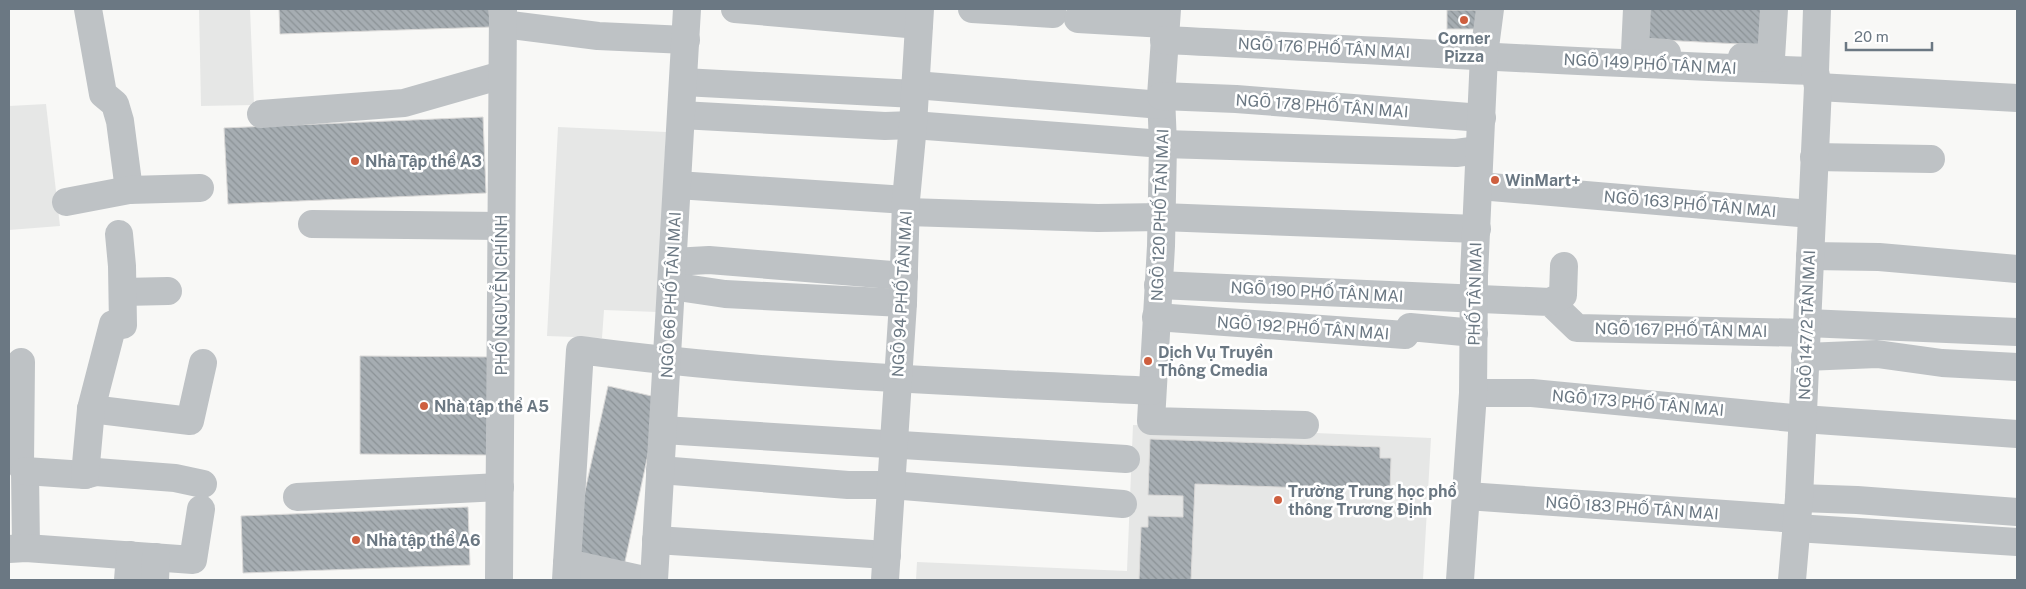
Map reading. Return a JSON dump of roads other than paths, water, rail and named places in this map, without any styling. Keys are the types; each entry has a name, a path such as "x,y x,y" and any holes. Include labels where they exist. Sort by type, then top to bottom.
{"street":[{"path":"88,9 103,94 115,104 120,121 129,190"},
{"name":"NGÕ 66 PHỐ TÂN MAI","path":"654,580 687,9"},
{"path":"735,9 919,17"},
{"name":"NGÕ 176 PHỐ TÂN MAI","path":"972,9 1165,24 1484,55"},
{"name":"PHỐ TÂN MAI","path":"1460,580 1467,496 1472,393 1479,150 1484,55 1490,9"},
{"path":"1637,9 1635,52 1771,58 1774,9"},
{"name":"NGÕ 147/2 TÂN MAI","path":"1792,580 1798,515 1810,256 1817,79 1816,9"},
{"path":"503,16 598,36 686,40"},
{"name":"PHỐ NGUYỄN CHÍNH","path":"499,580 503,16"},
{"name":"NGÕ 94 PHỐ TÂN MAI","path":"886,568 919,17"},
{"name":"NGÕ 120 PHỐ TÂN MAI","path":"1165,24 1161,217 1151,420 1305,425"},
{"name":"NGÕ 149 PHỐ TÂN MAI","path":"1484,55 1817,79 2017,98"},
{"path":"261,114 404,103 502,75"},
{"name":"NGÕ 178 PHỐ TÂN MAI","path":"683,82 1162,100 1236,99 1482,118"},
{"path":"681,114 885,126 913,125 1163,144 1456,153 1479,150"},
{"path":"1814,157 1931,158"},
{"path":"677,185 907,206 1098,218 1161,217 1477,229"},
{"name":"NGÕ 163 PHỐ TÂN MAI","path":"1479,186 1811,214"},
{"path":"66,202 129,190 200,188"},
{"path":"312,224 502,226"},
{"path":"85,476 91,409 113,324 123,325 119,234"},
{"path":"1810,256 1879,256 2017,268"},
{"path":"672,274 709,260 904,276"},
{"path":"1475,299 1550,302 1563,295 1564,266"},
{"path":"672,274 725,294 903,303"},
{"name":"NGÕ 190 PHỐ TÂN MAI","path":"1158,285 1475,299"},
{"path":"122,292 168,291"},
{"name":"NGÕ 167 PHỐ TÂN MAI","path":"1550,302 1577,328 1806,338"},
{"name":"NGÕ 192 PHỐ TÂN MAI","path":"1156,317 1405,335 1410,327 1474,333"},
{"path":"1806,338 2017,332"},
{"path":"1806,338 1877,354 1942,363 2017,367"},
{"path":"644,580 566,572 580,350 667,362 898,379 1152,391"},
{"path":"21,362 20,464 25,471 17,548 142,568 193,560 202,496 175,478 96,472 85,476 25,471"},
{"path":"91,409 190,420 203,363"},
{"name":"NGÕ 173 PHỐ TÂN MAI","path":"1472,393 1532,393 1802,419 2017,434"},
{"path":"663,430 1126,459"},
{"path":"660,470 848,484 891,485 1123,504"},
{"path":"297,497 500,487"},
{"name":"NGÕ 183 PHỐ TÂN MAI","path":"1467,496 1798,515"},
{"path":"1798,515 1857,500 2017,512"},
{"path":"1798,515 2017,542"},
{"path":"656,540 886,568"}],"place":[{"name":"Corner Pizza","path":"1464,20"},
{"name":"Nhà Tập thể A3","path":"355,161"},
{"name":"WinMart+","path":"1495,180"},
{"name":"Dịch Vụ Truyền Thông Cmedia","path":"1148,361"},
{"name":"Nhà tập thể A5","path":"424,406"},
{"name":"Trường Trung học phổ thông Trương Định","path":"1278,500"},
{"name":"Nhà tập thể A6","path":"356,540"}]}
